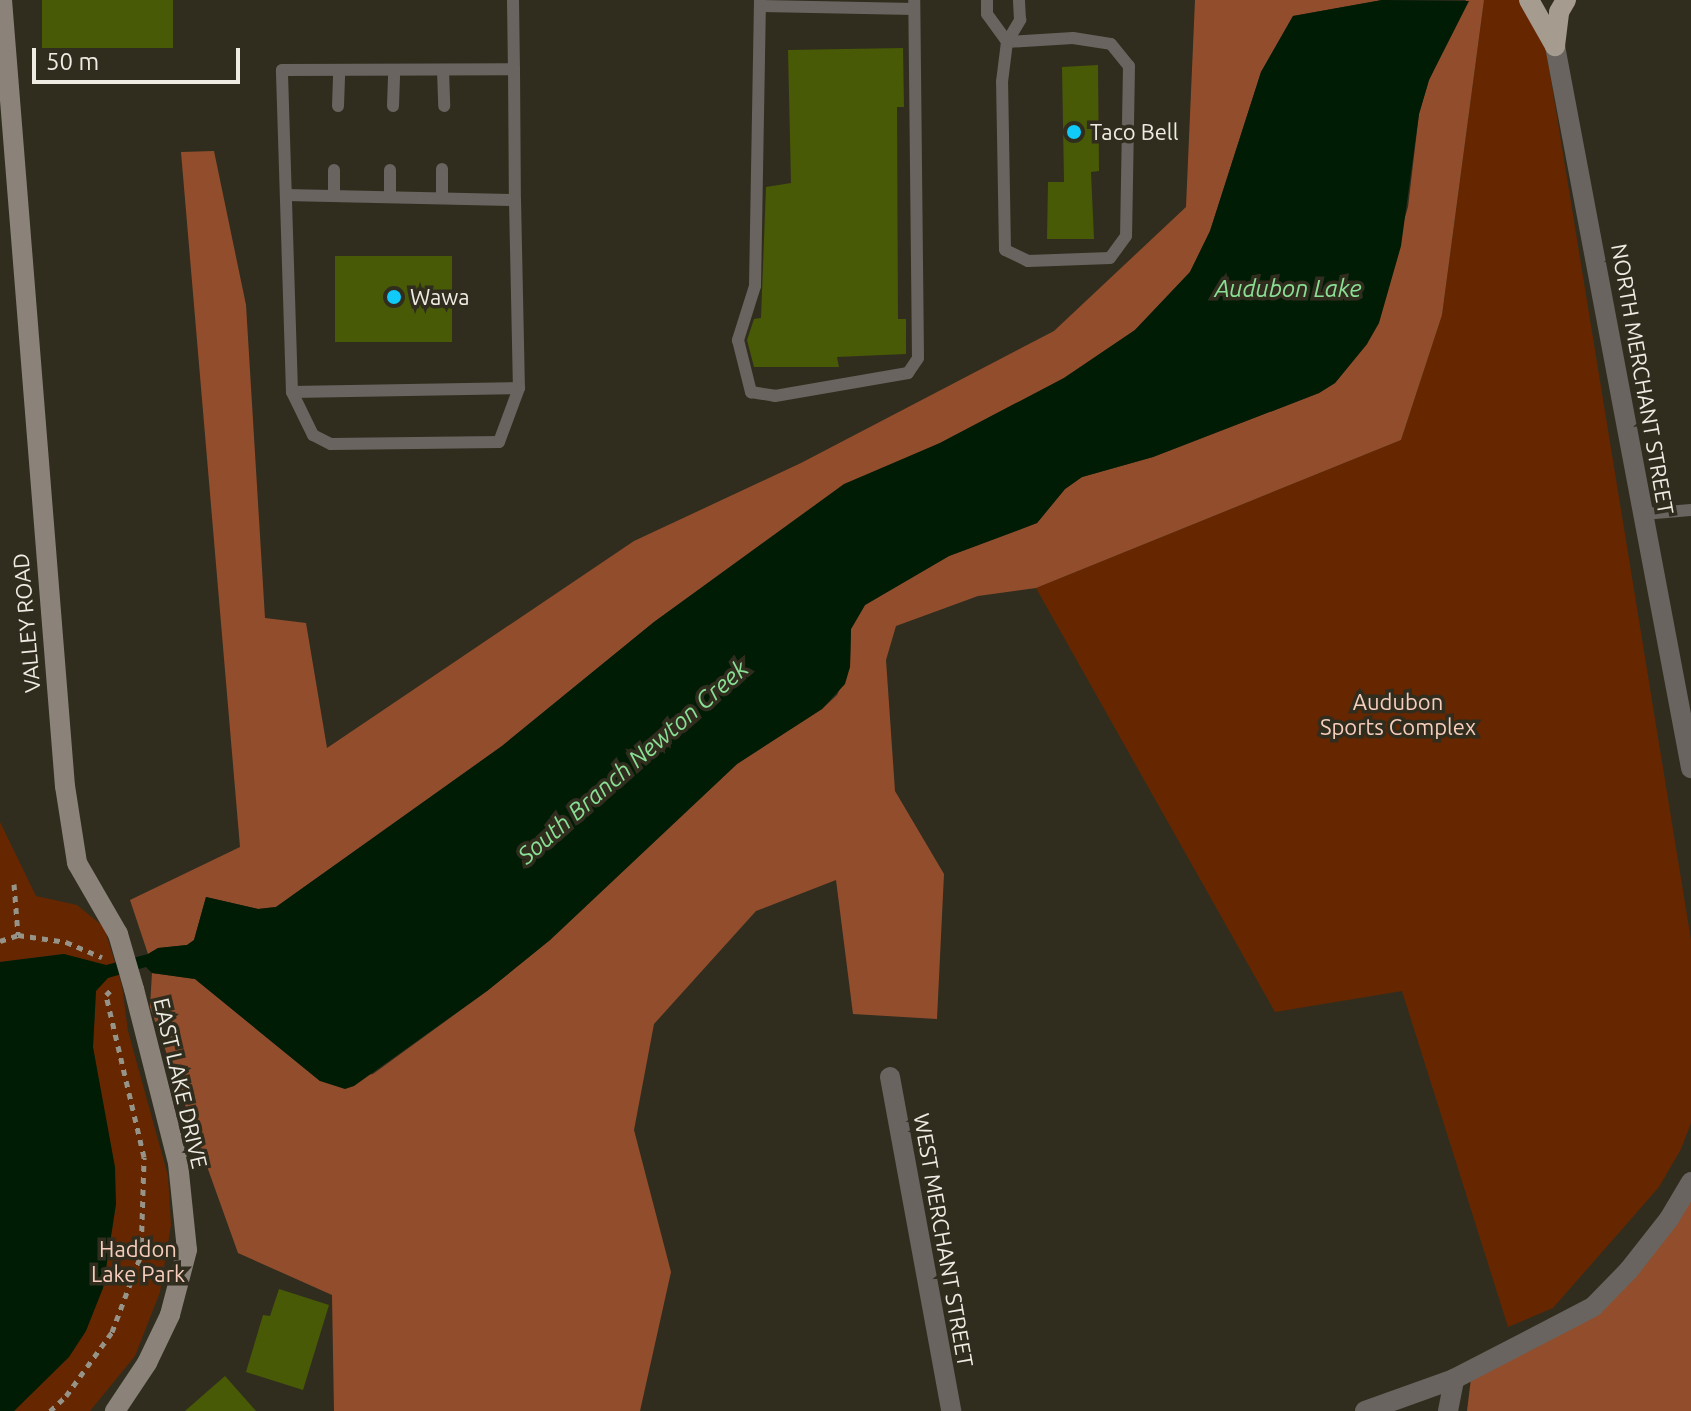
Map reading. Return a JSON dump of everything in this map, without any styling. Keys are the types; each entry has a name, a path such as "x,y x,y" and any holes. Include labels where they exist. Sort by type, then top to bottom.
{"main road":[{"path":"1529,0 1555,46"},
{"path":"1555,46 1559,12 1566,0"}],"street":[{"name":"VALLEY ROAD","path":"2,0 65,786 77,863 118,934 126,985"},
{"name":"NORTH MERCHANT STREET","path":"1555,46 1691,768"},
{"name":"EAST LAKE DRIVE","path":"115,1411 147,1363 170,1315 187,1250 178,1163 126,985"},
{"name":"WEST MERCHANT STREET","path":"890,1077 951,1411"},
{"path":"1365,1411 1454,1379 1593,1307 1637,1260 1669,1219 1691,1182"},
{"path":"1448,1411 1454,1379"}],"lane":[{"path":"513,0 519,388 499,442 331,444 313,435 292,392 282,70 514,69"},
{"path":"987,0 987,14 1007,42"},
{"path":"1007,42 1073,38 1111,44 1129,66 1126,236 1110,258 1028,261 1005,250 1002,82 1007,42 1020,20 1019,0"},
{"path":"760,3 914,4 918,358 908,373 775,396 751,392 738,340 755,286 760,3"},
{"path":"338,106 339,70"},
{"path":"393,106 394,70"},
{"path":"443,70 444,106"},
{"path":"442,169 442,198"},
{"path":"334,170 334,196"},
{"path":"390,170 390,197"},
{"path":"286,195 515,200"},
{"path":"292,392 519,388"},
{"path":"1643,514 1691,510"}],"path":[{"path":"14,884 18,935"},
{"path":"0,941 18,935 66,942 107,958"},
{"path":"50,1411 66,1396 112,1332 141,1255 144,1157 106,995 126,985"}],"green space":[{"name":"Audubon Sports Complex","path":"1484,0 1538,0 1691,940 1691,1123 1681,1149 1659,1187 1553,1308 1508,1327 1402,991 1275,1012 1036,588 1401,440 1442,315"},
{"name":"Haddon Lake Park","path":"0,822 36,896 77,905 104,927 122,986 128,1031 168,1176 171,1225 160,1292 135,1356 90,1411 14,1411 69,1357 103,1288 116,1204 93,1047 96,991 106,965 63,954 0,962"}],"shaded area":[{"path":"1195,0 1382,0 1293,16 1261,72 1210,231 1190,272 1135,330 1064,378 940,443 844,485 654,622 502,746 276,907 258,909 206,897 194,940 187,945 158,948 148,954 130,900 240,847 181,152 214,151 246,305 265,618 306,623 327,748 634,541 801,463 1054,331 1186,207"},
{"path":"1466,0 1484,0 1442,315 1401,440 1036,588 978,596 896,626 886,660 895,791 944,874 937,1019 853,1014 836,880 756,911 654,1024 634,1130 671,1272 640,1411 334,1411 332,1295 238,1253 150,1007 152,973 195,979 320,1081 373,1074 487,991 550,940 737,764 822,709 837,695 850,667 851,629 865,605 949,556 1037,523 1065,489 1082,477 1153,457 1319,393 1335,383 1367,344 1408,207 1419,114 1429,80"},
{"path":"1691,1182 1691,1411 1467,1411 1472,1370 1593,1307"}],"water":[{"name":"Audubon Lake","path":"1382,0 1469,1 1429,80 1419,114 1401,246 1379,323 1367,344 1335,383 1319,393 1153,457 1082,477 1065,489 1037,523 949,556 865,605 851,629 850,667 845,684 822,709 737,764 550,940 487,991 354,1086 345,1089 320,1081 195,979 152,973 146,967 108,978 96,991 93,1047 115,1167 116,1204 103,1288 86,1331 69,1357 14,1411 0,1411 0,962 64,954 106,965 148,954 158,948 187,945 194,940 206,897 258,909 276,907 502,746 654,622 844,484 940,443 1064,378 1135,330 1190,272 1210,231 1261,72 1293,16"}],"building":[{"path":"42,0 173,0 173,48 42,48"},
{"path":"903,48 904,107 897,107 898,319 906,319 906,354 837,357 839,367 754,367 747,340 754,319 761,318 766,187 791,183 788,50"},
{"path":"1098,65 1099,171 1091,172 1094,239 1047,239 1048,182 1064,182 1062,67"},
{"name":"Wawa","path":"335,256 452,256 452,342 335,342"},
{"path":"279,1289 329,1305 303,1390 246,1372 263,1315 270,1316"},
{"path":"225,1376 256,1411 185,1411"}],"place":[{"name":"Taco Bell","path":"1074,132"},
{"name":"Wawa","path":"394,297"}],"water label":[{"name":"South Branch Newton Creek","path":"633,762"}]}
